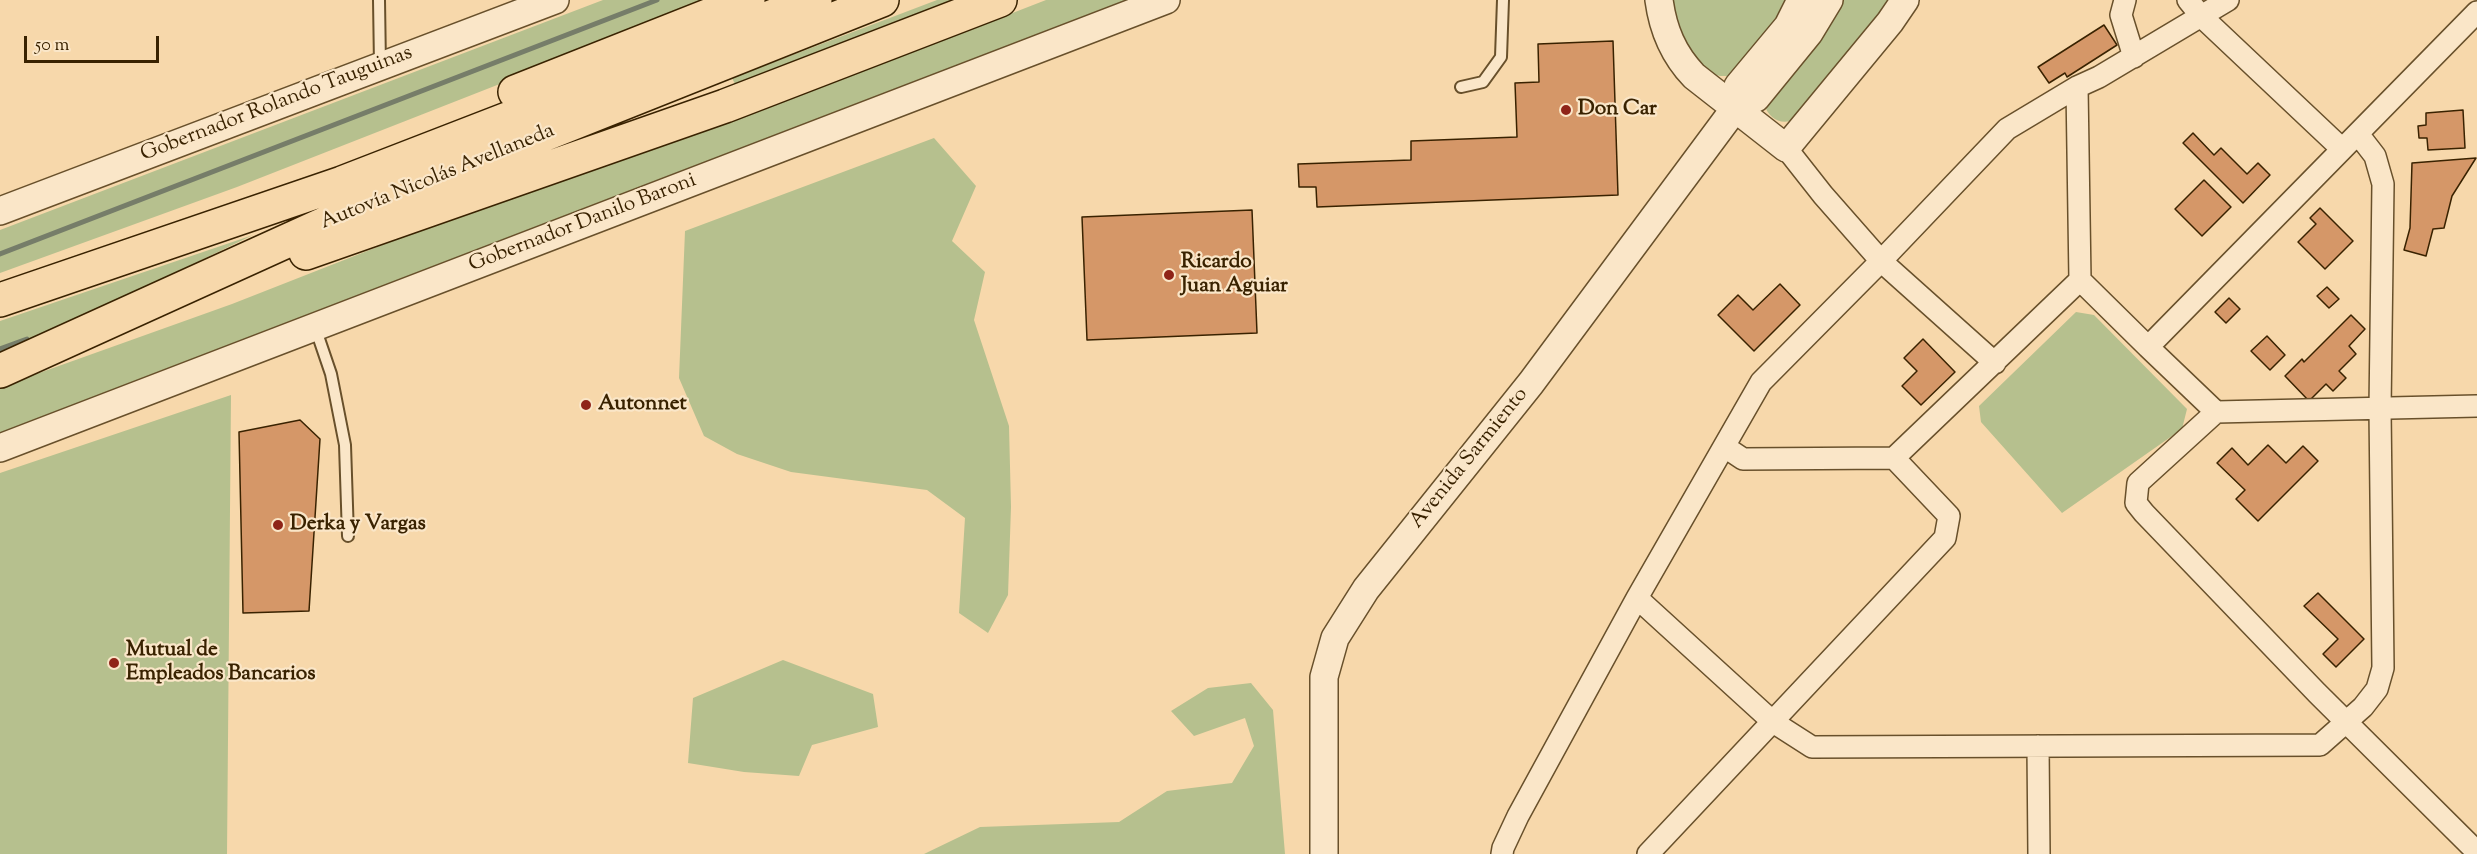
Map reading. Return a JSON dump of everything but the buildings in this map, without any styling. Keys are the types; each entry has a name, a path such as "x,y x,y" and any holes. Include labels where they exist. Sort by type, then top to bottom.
{"highway":[{"path":"8,297 254,194 748,0"},
{"name":"Autovía Nicolás Avellaneda","path":"8,297 342,183 814,0"},
{"name":"Autovía Nicolás Avellaneda","path":"0,371 355,210 882,0"},
{"path":"110,322 714,110 999,0"}],"street":[{"name":"Gobernador Rolando Tauguinas","path":"0,211 555,0"},
{"name":"Gobernador Danilo Baroni","path":"0,448 1166,0"},
{"path":"1659,0 1668,40 1681,62 1694,76 1786,148 1823,195 1881,261 1995,363"},
{"name":"Avenida Sarmiento","path":"1736,107 1738,86 1788,26 1801,0"},
{"name":"Avenida Sarmiento","path":"1324,854 1324,677 1335,638 1366,589 1531,383 1736,107 1756,98 1809,33 1829,0"},
{"path":"1786,148 1890,22 1905,0"},
{"path":"2125,0 2121,15 2134,57"},
{"path":"1502,854 1518,816 1637,598 1761,382 2007,129 2077,87 2134,57 2195,8 2228,0"},
{"path":"2195,8 2342,150"},
{"path":"2148,347 2477,12"},
{"path":"2077,87 2080,280 2216,412"},
{"path":"1637,598 1773,722 1812,747 2320,746 2363,707 2377,688 2383,668 2380,409 2383,184 2374,156 2358,134"},
{"path":"1725,447 1743,459 1894,458 2080,280"},
{"path":"2477,406 2216,412 2138,483 2136,503 2345,721 2477,852"},
{"path":"1648,854 1946,538 1949,516 1894,458"},
{"path":"2038,746 2039,854"}],"lane":[{"path":"379,0 380,66"},
{"path":"1461,87 1483,82 1501,57 1503,0"},
{"path":"314,327 331,375 345,445 348,536"}],"green space":[{"path":"603,0 714,0 237,187 0,273 0,230"},
{"path":"937,0 976,0 737,88 732,78"},
{"path":"1046,0 1139,0 0,439 0,387 232,304 418,231 758,112"},
{"path":"1671,0 1790,0 1784,12 1736,74 1721,76 1709,72 1691,53 1684,40"},
{"path":"1840,0 1895,0 1796,119 1785,122 1776,120 1769,114 1764,104"},
{"path":"934,138 976,186 952,241 985,272 974,320 1009,426 1011,507 1008,595 988,633 959,613 965,518 927,490 791,472 737,454 704,436 679,378 685,231"},
{"path":"253,235 101,309 0,354 0,321"},
{"path":"2076,312 2094,315 2187,409 2182,429 2062,513 1981,422 1979,406"},
{"name":"Mutual de Empleados Bancarios","path":"231,395 227,854 0,854 0,473"},
{"path":"783,660 873,694 878,727 812,745 799,776 744,772 688,763 693,698"},
{"path":"1251,683 1273,710 1285,854 924,854 980,827 1119,822 1167,791 1232,783 1254,746 1245,718 1194,736 1171,711 1208,688"}],"waterway":[{"path":"0,254 657,0"},
{"path":"0,349 27,339"}],"place":[{"name":"Don Car","path":"1566,110"},
{"name":"Ricardo Juan Aguiar","path":"1169,275"},
{"name":"Autonnet","path":"586,405"},
{"name":"Derka y Vargas","path":"278,525"},
{"name":"Mutual de Empleados Bancarios","path":"114,663"}]}
